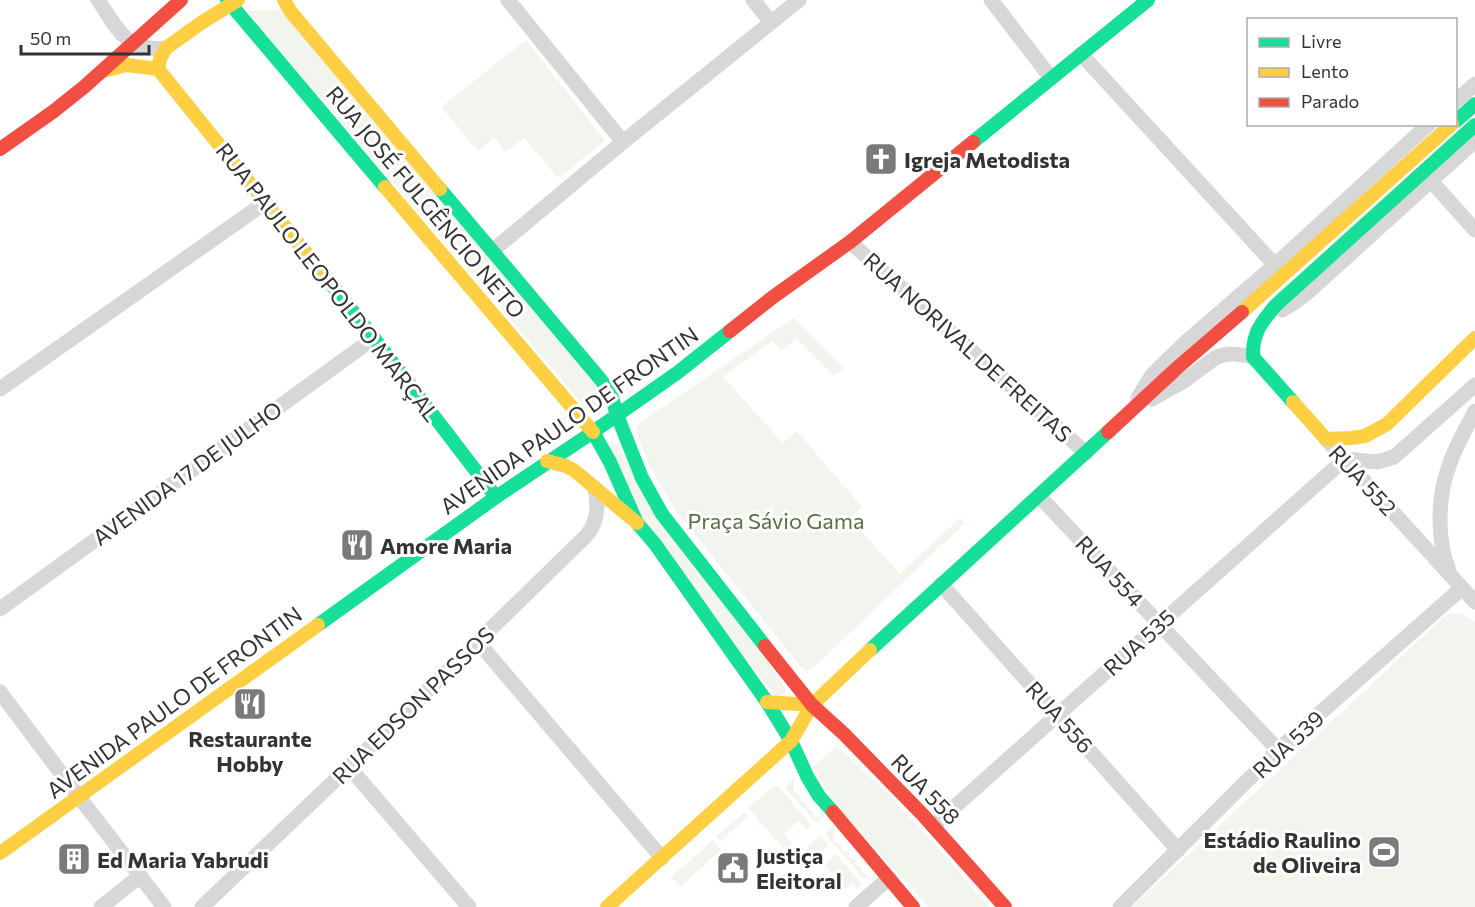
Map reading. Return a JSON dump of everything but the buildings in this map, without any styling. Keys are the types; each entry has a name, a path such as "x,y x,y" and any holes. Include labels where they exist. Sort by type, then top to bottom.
{"main road":[{"path":"0,148 84,87 181,0"},
{"name":"RUA JOSÉ FULGÊNCIO NETO","path":"284,0 291,12 376,114 607,387 614,400 617,415 643,481 657,506 812,705"},
{"name":"AVENIDA PAULO DE FRONTIN","path":"0,853 496,496 677,373 773,297 850,242 1148,0"},
{"path":"103,71 127,65 158,69 166,48 232,2"},
{"name":"RUA JOSÉ FULGÊNCIO NETO","path":"232,2 593,432 610,462 637,523"},
{"name":"RUA PAULO LEOPOLDO MARÇAL","path":"158,69 374,338 496,496"},
{"path":"1457,119 1475,104"},
{"path":"1253,357 1256,330 1275,306 1475,125"},
{"path":"607,907 791,741 812,705 1177,368 1242,312 1276,272 1450,126"},
{"path":"1326,439 1360,438 1380,429 1475,338"},
{"name":"RUA 552","path":"1253,357 1326,439"},
{"path":"547,461 575,471 637,523 655,544 767,702 791,741 819,796 913,907"},
{"path":"767,702 812,705"},
{"name":"RUA 558","path":"812,705 844,734 933,826 1005,907"}],"street":[{"path":"98,0 122,34 132,43 148,48 166,48"},
{"path":"508,0 623,142"},
{"path":"753,0 771,22"},
{"path":"492,251 799,0"},
{"path":"991,0 1051,78"},
{"path":"1081,54 1276,272"},
{"path":"1457,99 1475,84"},
{"path":"1131,411 1148,381 1158,369 1276,272 1428,126"},
{"path":"1265,318 1301,298 1475,141"},
{"path":"1431,181 1475,230"},
{"path":"0,390 266,202"},
{"name":"RUA NORIVAL DE FREITAS","path":"850,242 1086,453"},
{"name":"AVENIDA 17 DE JULHO","path":"0,609 374,338"},
{"path":"1131,411 1176,386 1221,355 1235,353 1253,357"},
{"path":"1345,459 1378,462 1394,457 1475,385"},
{"path":"1463,585 1444,558 1441,523 1442,492 1449,464 1475,411"},
{"name":"RUA 552","path":"1326,439 1463,585 1475,602"},
{"name":"RUA 535","path":"933,826 1345,459"},
{"name":"RUA EDSON PASSOS","path":"202,907 478,642 592,529 597,517 598,505 595,489"},
{"name":"RUA 554","path":"1039,496 1278,750"},
{"name":"RUA 556","path":"941,584 1178,850"},
{"name":"RUA 539","path":"1120,907 1278,750 1463,585"},
{"path":"478,642 662,858"},
{"path":"0,692 164,907"},
{"path":"349,767 470,907"},
{"path":"101,907 139,877"},
{"path":"856,907 889,878"}],"green space":[{"path":"283,10 603,395 599,412 593,416 247,11"},
{"path":"526,40 605,141 558,178 524,138 506,152 494,137 478,151 441,107"},
{"name":"Praça Sávio Gama","path":"794,318 844,368 834,376 797,339 781,350 772,341 723,377 783,443 797,431 862,507 850,518 900,574 960,518 965,523 810,671 801,667 676,511 650,466 638,438 637,426"},
{"path":"607,441 617,445 786,689 785,693 778,698 650,546"},
{"path":"1461,614 1475,622 1475,907 1132,907 1446,615"},
{"path":"837,746 885,791 989,907 929,907 841,812 813,767"},
{"path":"794,778 793,792 807,804 806,808 813,811 812,815 819,818 821,811 825,816 816,823 785,787"},
{"path":"776,786 811,825 807,830 798,821 784,834 792,843 785,850 748,808"},
{"path":"744,812 748,816 721,841 716,837"},
{"path":"834,825 834,842 842,845 842,850 849,852 849,857 856,860 855,864 863,867 861,871 869,875 864,879 825,834"},
{"path":"820,835 829,845 817,857 807,847"},
{"path":"713,840 721,850 680,887 671,877"},
{"path":"836,854 862,885 858,888 853,883 846,889 824,865"}],"traffic: fast":[{"path":"227,0 385,187"},
{"path":"973,142 1148,0"},
{"path":"1457,120 1475,104"},
{"path":"1293,402 1253,357 1254,342 1262,324 1275,306 1475,125"},
{"path":"440,189 601,380 611,394 617,415"},
{"path":"320,270 496,497"},
{"path":"318,625 496,497 677,373 730,331"},
{"path":"617,415 642,478 662,514 765,646"},
{"path":"593,432 610,462 637,523 655,544 767,702 791,741 808,778 819,796 833,812"},
{"path":"870,650 1108,432"}],"traffic: slow":[{"path":"158,69 166,48 238,0"},
{"path":"284,0 291,12 440,189"},
{"path":"103,71 127,65 158,69 320,270"},
{"path":"1242,312 1450,126"},
{"path":"385,187 593,432"},
{"path":"1293,402 1326,439 1365,436 1387,424 1475,338"},
{"path":"547,461 575,471 637,523"},
{"path":"0,853 318,625"},
{"path":"607,907 791,741 812,705 870,650"},
{"path":"767,702 812,705"}],"traffic: jam":[{"path":"0,149 84,87 181,0"},
{"path":"730,331 850,242 973,142"},
{"path":"1108,432 1242,312"},
{"path":"765,646 812,705 844,734 923,815 1005,907"},
{"path":"833,812 913,907"}],"place":[{"name":"Igreja Metodista","path":"881,159"},
{"name":"Amore Maria","path":"357,545"},
{"name":"Restaurante Hobby","path":"250,704"},
{"name":"Estádio Raulino de Oliveira","path":"1384,852"},
{"name":"Ed Maria Yabrudi","path":"74,859"},
{"name":"Justiça Eleitoral","path":"733,868"}]}
